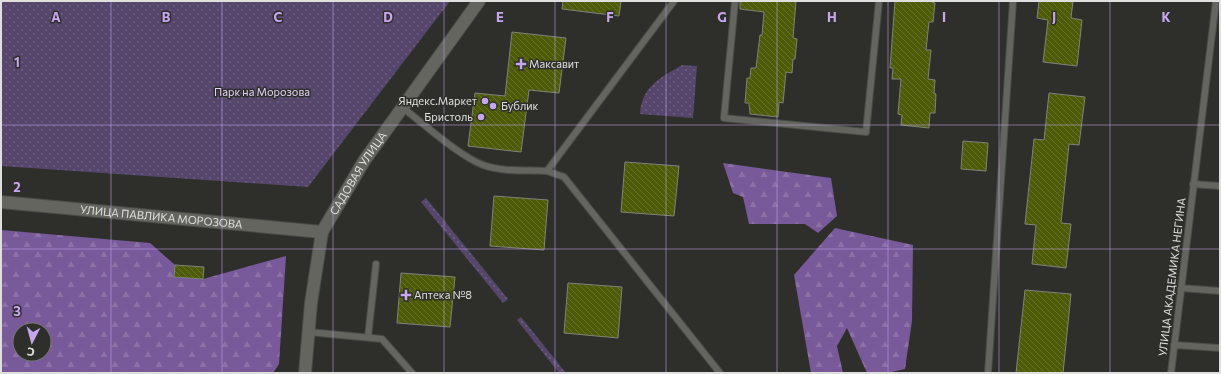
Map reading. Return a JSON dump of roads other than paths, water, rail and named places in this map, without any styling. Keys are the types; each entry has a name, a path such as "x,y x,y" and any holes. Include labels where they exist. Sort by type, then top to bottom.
{"street":[{"name":"САДОВАЯ УЛИЦА","path":"305,373 311,303 322,232 364,162 480,1"},
{"name":"УЛИЦА ПАВЛИКА МОРОЗОВА","path":"1,202 322,232"}],"lane":[{"path":"547,171 674,1"},
{"path":"735,1 724,118 866,132 879,1"},
{"path":"988,373 1013,1"},
{"name":"УЛИЦА АКАДЕМИКА НЕГИНА","path":"1171,373 1216,1"},
{"path":"403,108 464,155 482,164 494,167 547,171 564,177 720,373"},
{"path":"1193,184 1220,186"},
{"path":"368,337 376,264"},
{"path":"1181,288 1220,291"},
{"path":"309,332 382,339 412,373"},
{"path":"1174,345 1220,348"}],"place":[{"name":"Максавит","path":"521,64"},
{"name":"Яндекс.Маркет","path":"485,101"},
{"name":"Бублик","path":"493,106"},
{"name":"Бристоль","path":"481,117"},
{"name":"Аптека №8","path":"406,295"}],"park label":[{"name":"Парк на Морозова","path":"262,92"}]}
